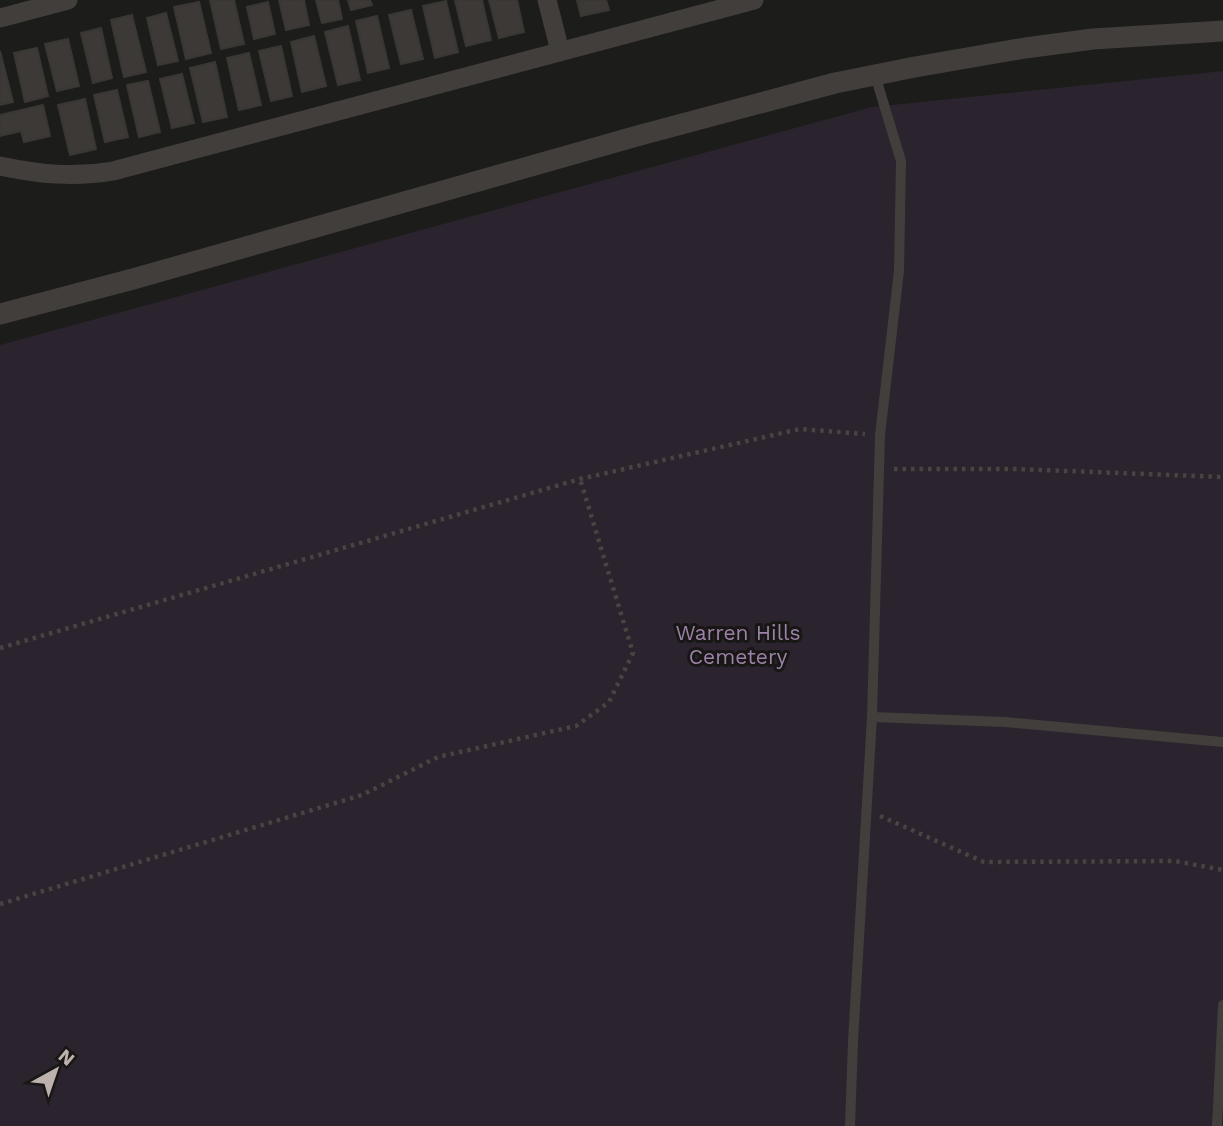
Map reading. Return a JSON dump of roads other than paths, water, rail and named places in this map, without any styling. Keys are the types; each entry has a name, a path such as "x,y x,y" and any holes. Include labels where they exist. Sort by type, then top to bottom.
{"street":[{"path":"0,18 68,0"},
{"path":"547,0 560,51"},
{"path":"0,166 68,176 88,176 113,171 754,0"},
{"path":"0,314 637,135 835,83 1025,48 1093,39 1223,31"}],"lane":[{"path":"850,1126 872,717 880,435 899,271 901,161 875,75"},
{"path":"872,717 1004,722 1223,742"},
{"path":"1217,1126 1223,1005"}],"park label":[{"name":"Warren Hills Cemetery","path":"738,644"}]}
